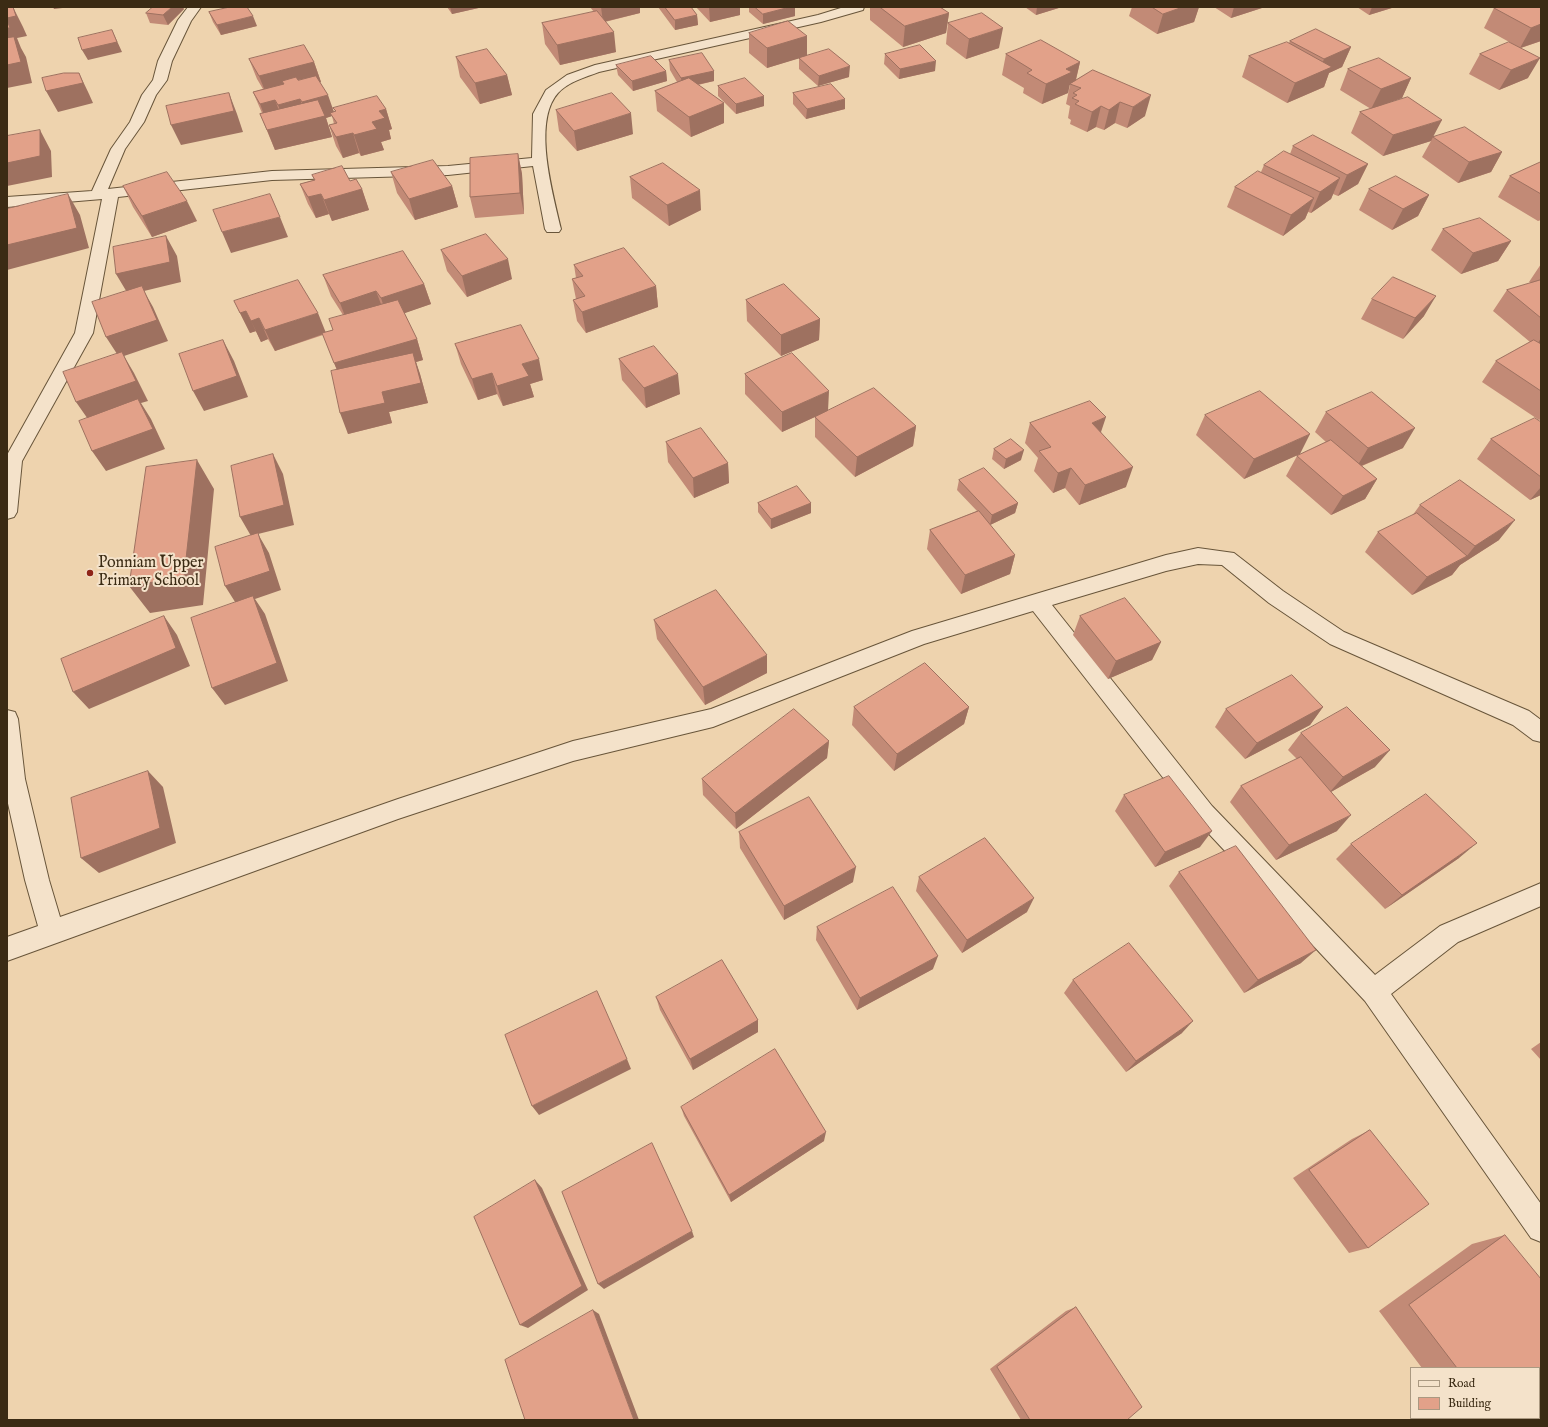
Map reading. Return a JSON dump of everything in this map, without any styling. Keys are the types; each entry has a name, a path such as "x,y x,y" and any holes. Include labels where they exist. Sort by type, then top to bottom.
{"street":[{"path":"7,512 13,461 84,333 104,194 118,149 137,122 144,109 149,94 160,80 165,61 185,20 195,7"},
{"path":"553,229 539,161 540,114 553,90 572,78 595,70 821,18 858,7"},
{"path":"7,202 104,194 267,176 430,171 514,165 539,161"},
{"path":"7,949 398,809 573,751 713,718 919,637 1166,563 1198,556 1227,558 1276,597 1337,638 1521,718 1541,733"},
{"path":"1038,602 1204,813 1374,992 1541,1228"},
{"path":"7,719 14,779 37,880 52,932"},
{"path":"1374,992 1449,934 1541,894"}],"building":[{"path":"13,7 16,16 7,18 7,8"},
{"path":"153,7 172,7 163,15 146,13"},
{"path":"230,7 247,7 253,16 217,25 209,12"},
{"path":"665,7 691,7 697,15 675,20"},
{"path":"755,7 790,7 763,14"},
{"path":"880,7 940,7 949,13 905,26"},
{"path":"1152,7 1183,7 1163,14"},
{"path":"1541,7 1541,24 1531,28 1494,8"},
{"path":"597,11 614,32 557,45 542,23"},
{"path":"982,13 1003,28 969,39 948,23"},
{"path":"7,20 10,28 7,28"},
{"path":"788,21 807,36 767,48 749,33"},
{"path":"1316,29 1351,47 1324,59 1290,41"},
{"path":"112,30 117,42 82,50 78,38"},
{"path":"14,37 21,62 7,65 7,38"},
{"path":"1041,40 1080,62 1066,69 1072,72 1046,84 1027,73 1032,70 1006,54"},
{"path":"1287,42 1332,67 1295,83 1249,56"},
{"path":"1509,42 1540,58 1511,70 1480,54"},
{"path":"304,45 314,62 259,76 249,59"},
{"path":"920,45 936,61 900,69 885,54"},
{"path":"487,49 507,75 475,83 456,57"},
{"path":"829,49 850,66 819,76 799,58"},
{"path":"702,53 714,71 681,78 669,60"},
{"path":"651,56 666,71 632,81 616,65"},
{"path":"1379,58 1411,78 1381,89 1348,69"},
{"path":"1093,70 1151,95 1133,107 1120,102 1109,110 1101,106 1092,112 1075,104 1079,101 1072,98 1077,95 1073,93 1081,88 1070,84"},
{"path":"64,73 79,73 83,83 46,91 42,78"},
{"path":"316,76 328,95 302,102 300,99 278,105 275,100 260,104 253,92 284,84 282,81 296,77 298,80"},
{"path":"689,78 724,103 689,117 655,91"},
{"path":"745,78 764,96 736,104 718,86"},
{"path":"831,84 845,99 807,109 793,93"},
{"path":"229,93 234,111 171,125 166,106"},
{"path":"612,93 631,113 574,131 556,110"},
{"path":"377,96 386,109 379,111 385,118 372,122 377,129 354,135 353,133 336,137 329,125 337,123 330,113 336,111 333,108"},
{"path":"1408,97 1442,120 1393,135 1360,112"},
{"path":"318,100 325,116 267,130 260,114"},
{"path":"1465,127 1502,152 1469,162 1433,137"},
{"path":"40,130 40,156 7,163 7,136"},
{"path":"1313,135 1368,164 1347,175 1293,146"},
{"path":"1284,151 1340,178 1320,192 1264,165"},
{"path":"518,154 520,193 470,197 470,158"},
{"path":"433,160 452,186 409,199 391,172"},
{"path":"1541,162 1541,194 1510,176"},
{"path":"663,163 700,190 667,205 630,177"},
{"path":"342,166 350,181 356,179 362,189 324,200 321,194 308,197 300,184 315,180 312,175"},
{"path":"1258,171 1314,198 1291,215 1235,187"},
{"path":"167,172 187,201 142,216 123,186"},
{"path":"1396,176 1429,195 1403,209 1369,189"},
{"path":"68,194 77,228 7,245 7,209"},
{"path":"270,194 280,217 222,232 213,210"},
{"path":"1480,218 1511,241 1473,253 1443,229"},
{"path":"486,234 508,259 462,276 441,250"},
{"path":"166,236 170,262 116,274 113,247"},
{"path":"624,248 656,286 582,312 573,300 585,296 572,279 583,276 574,265"},
{"path":"403,251 424,284 381,298 376,291 340,303 323,275"},
{"path":"1393,277 1436,296 1415,318 1372,299"},
{"path":"298,280 318,313 265,330 259,318 251,321 246,311 240,313 234,301"},
{"path":"1541,280 1541,318 1507,290"},
{"path":"784,284 820,319 781,335 746,300"},
{"path":"142,286 157,320 106,337 92,302"},
{"path":"398,300 417,339 334,363 322,333 333,330 329,319"},
{"path":"521,325 539,359 522,364 529,376 497,386 492,373 472,379 455,344"},
{"path":"223,340 237,376 193,391 179,354"},
{"path":"1534,340 1541,344 1541,391 1496,361"},
{"path":"654,346 678,374 644,388 619,359"},
{"path":"122,352 136,381 76,402 63,372"},
{"path":"413,353 421,383 382,392 385,403 340,413 331,371"},
{"path":"792,353 829,391 782,412 745,374"},
{"path":"874,388 916,426 857,457 815,417"},
{"path":"1260,391 1310,434 1254,459 1205,415"},
{"path":"1372,392 1415,428 1368,448 1326,412"},
{"path":"138,399 153,429 92,451 79,421"},
{"path":"1090,401 1106,417 1092,423 1133,467 1085,485 1071,468 1058,473 1039,451 1051,447 1030,423"},
{"path":"1535,418 1541,422 1541,477 1491,439"},
{"path":"701,428 728,463 693,478 666,442"},
{"path":"1011,439 1024,450 1006,459 994,449"},
{"path":"1331,440 1377,479 1343,496 1297,456"},
{"path":"273,454 284,505 240,517 231,466"},
{"path":"197,460 184,577 129,586 146,467"},
{"path":"984,468 1018,503 992,515 959,480"},
{"path":"1460,480 1515,520 1475,546 1420,505"},
{"path":"797,486 811,503 771,519 758,503"},
{"path":"979,511 1015,555 965,575 930,530"},
{"path":"1417,513 1467,556 1427,577 1378,532"},
{"path":"258,533 270,571 225,586 215,547"},
{"path":"716,590 767,655 703,687 654,620"},
{"path":"253,596 277,663 212,688 191,618"},
{"path":"1125,598 1161,642 1116,661 1080,616"},
{"path":"164,616 176,648 73,692 61,659"},
{"path":"925,663 969,707 897,754 854,707"},
{"path":"1292,675 1323,707 1257,743 1226,709"},
{"path":"1347,707 1390,750 1343,777 1301,733"},
{"path":"794,709 829,741 735,813 702,779"},
{"path":"1301,757 1351,815 1289,845 1241,786"},
{"path":"148,771 160,828 81,858 71,798"},
{"path":"1169,776 1212,831 1165,852 1124,795"},
{"path":"1426,794 1477,843 1402,895 1351,844"},
{"path":"809,797 856,867 784,906 739,832"},
{"path":"985,838 1034,898 967,940 919,877"},
{"path":"1236,846 1316,950 1258,980 1179,872"},
{"path":"893,887 938,956 860,998 817,927"},
{"path":"1129,943 1193,1021 1136,1061 1073,980"},
{"path":"722,960 758,1020 690,1059 656,997"},
{"path":"597,991 627,1059 532,1106 505,1035"},
{"path":"775,1049 826,1132 729,1195 681,1107"},
{"path":"1370,1130 1429,1204 1368,1248 1309,1170"},
{"path":"652,1143 692,1231 598,1284 562,1192"},
{"path":"535,1180 582,1286 520,1325 474,1217"},
{"path":"1505,1235 1541,1279 1541,1386 1540,1367 1456,1367 1409,1305"},
{"path":"1076,1307 1142,1407 1127,1420 1030,1420 997,1367"},
{"path":"593,1310 634,1420 525,1420 505,1360"}],"place":[{"name":"Ponniam Upper Primary School","path":"90,573"}]}
